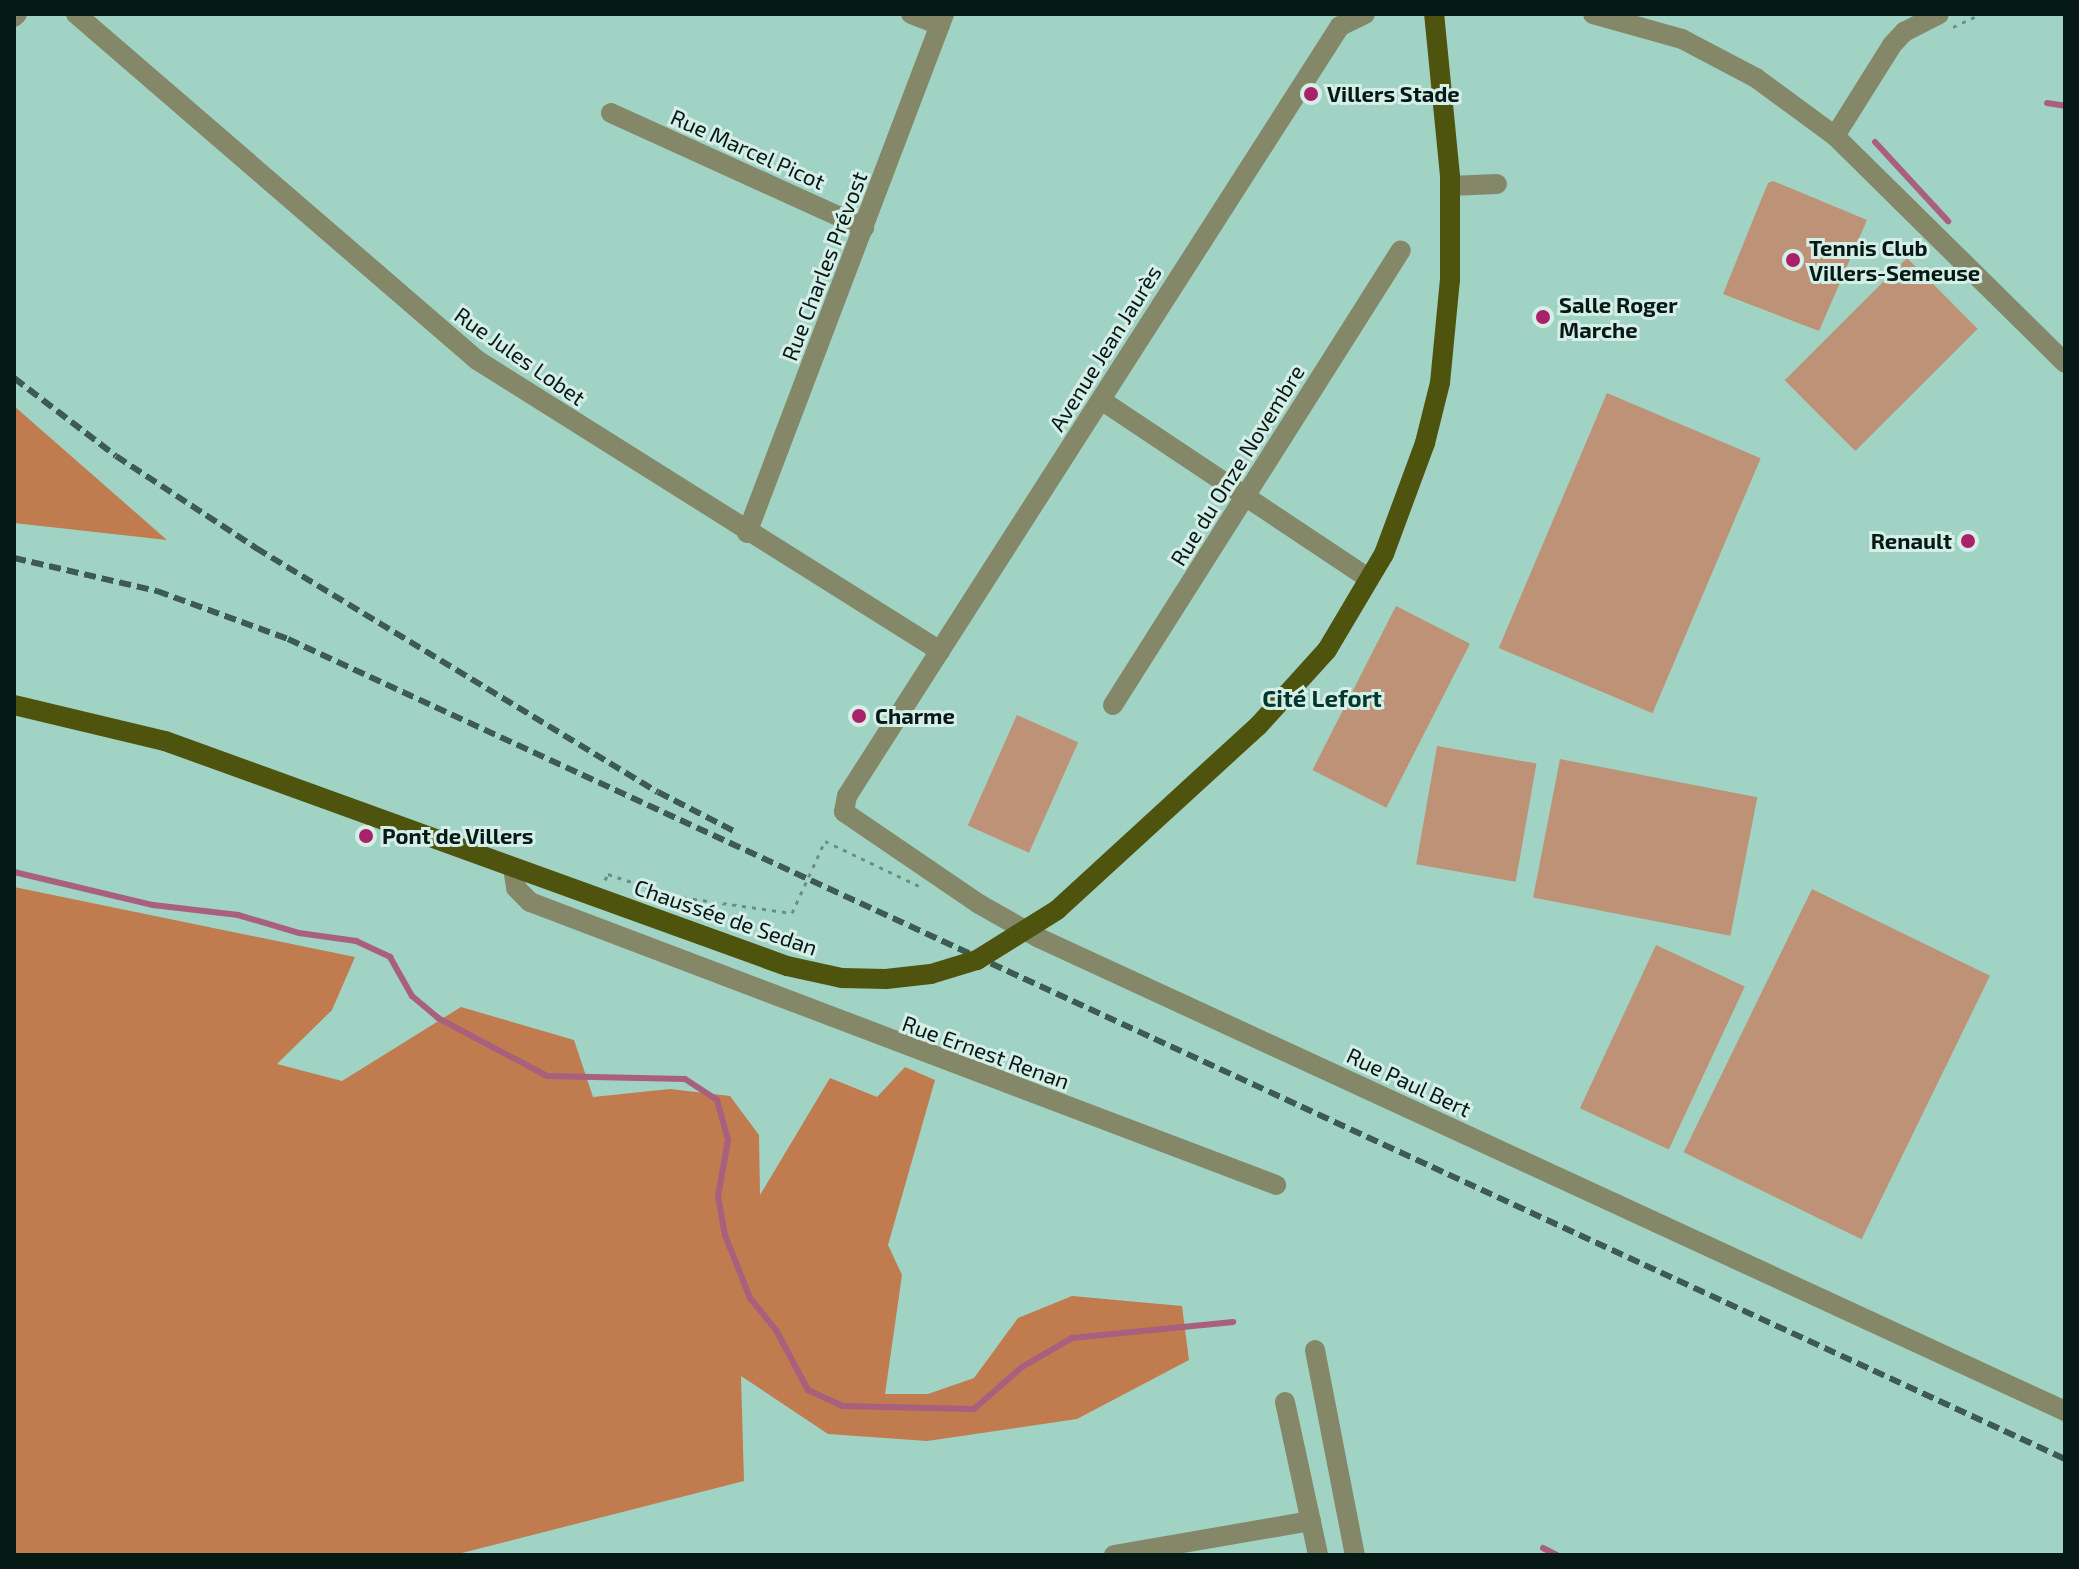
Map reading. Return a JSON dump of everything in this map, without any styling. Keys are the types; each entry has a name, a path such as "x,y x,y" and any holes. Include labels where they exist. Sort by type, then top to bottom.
{"main road":[{"name":"Chaussée de Sedan","path":"14,705 165,741 797,969 842,978 886,979 931,974 977,960 1057,910 1258,726 1327,650 1384,554 1425,443 1440,383 1450,280 1450,186 1434,14"}],"street":[{"name":"Rue Jules Lobet","path":"76,14 477,360 747,533 940,651"},
{"path":"911,14 942,20"},
{"name":"Avenue Jean Jaurès","path":"895,721 1340,26 1365,14"},
{"path":"1593,14 1682,39 1756,78 1835,136 2065,363"},
{"name":"Rue Charles Prévost","path":"747,533 942,20"},
{"path":"1835,136 1892,45 1904,32 1939,24"},
{"name":"Rue Marcel Picot","path":"611,113 864,228"},
{"path":"1450,186 1497,184"},
{"name":"Rue du Onze Novembre","path":"1113,705 1401,250"},
{"path":"1101,400 1369,579"},
{"name":"Rue Paul Bert","path":"895,721 847,796 848,818 1028,933 2065,1411"},
{"name":"Rue Ernest Renan","path":"513,868 516,888 530,902 681,958 863,1032 1276,1185"},
{"path":"1315,1350 1355,1555"},
{"path":"1285,1402 1318,1555"},
{"path":"1114,1555 1311,1521"}],"path":[{"path":"1939,24 1981,14"},
{"path":"599,899 608,874 673,896 792,913 825,841 919,886"}],"shaded area":[{"name":"Tennis Club Villers-Semeuse","path":"1773,181 1867,220 1819,331 1723,294 1768,183"},
{"path":"1907,258 1978,329 1855,451 1785,380"},
{"path":"1607,393 1761,458 1652,713 1499,648"},
{"path":"14,406 167,540 14,523"},
{"path":"1396,606 1470,644 1386,808 1312,770"},
{"path":"1017,715 1078,742 1029,853 968,826"},
{"path":"1437,746 1536,764 1516,882 1416,864"},
{"path":"1560,759 1757,797 1730,936 1533,897"},
{"path":"14,887 355,957 332,1010 277,1064 342,1081 461,1007 574,1040 593,1097 670,1089 730,1096 759,1135 760,1195 830,1078 877,1097 905,1067 935,1080 888,1245 902,1275 885,1394 928,1394 974,1378 1018,1318 1072,1296 1182,1306 1189,1360 1077,1419 927,1441 828,1434 741,1376 744,1481 454,1555 14,1555"},
{"path":"1812,889 1990,976 1862,1239 1684,1152"},
{"path":"1656,945 1745,986 1669,1150 1580,1108"}],"waterway":[{"path":"2047,103 2065,106"},
{"path":"1875,142 1948,221"},
{"path":"14,872 153,905 238,915 299,933 356,941 390,957 412,996 438,1018 547,1076 685,1079 717,1100 728,1140 718,1196 725,1235 750,1298 776,1330 808,1390 842,1406 974,1409 1022,1367 1072,1338 1233,1322"},
{"path":"1543,1548 1557,1555"}],"railway":[{"path":"14,378 116,456 256,548 658,792 734,831"},
{"path":"14,558 157,591 288,639 2065,1459"}],"place":[{"name":"Villers Stade","path":"1311,94"},
{"name":"Tennis Club Villers-Semeuse","path":"1793,260"},
{"name":"Salle Roger Marche","path":"1543,317"},
{"name":"Renault","path":"1968,541"},
{"name":"Charme","path":"859,716"},
{"name":"Pont de Villers","path":"366,836"}],"district":[{"name":"Cité Lefort","path":"1322,698"}]}
